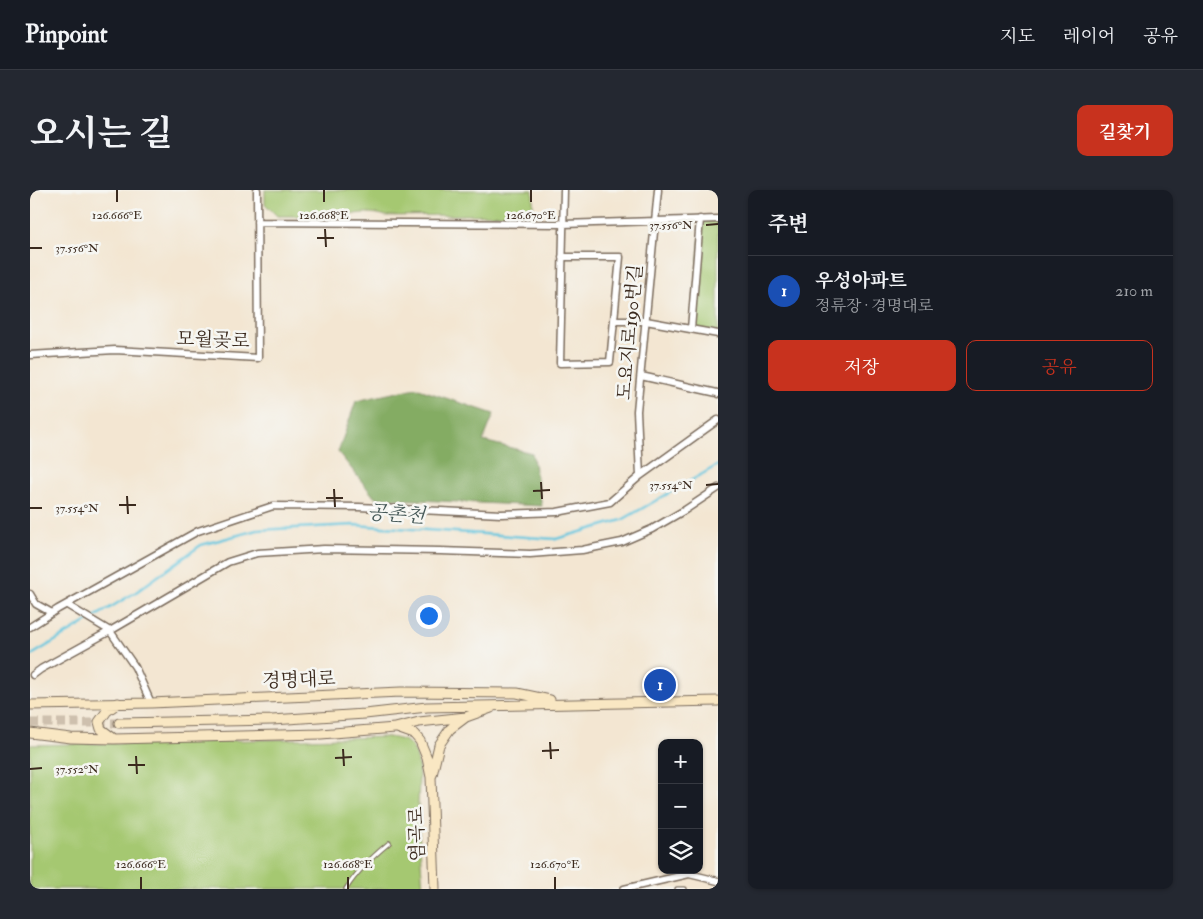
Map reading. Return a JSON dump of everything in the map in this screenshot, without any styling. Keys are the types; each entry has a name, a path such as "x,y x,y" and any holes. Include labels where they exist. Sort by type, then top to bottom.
{"main road":[{"name":"경명대로","path":"30,705 151,703 410,692 517,693 568,703"},
{"name":"경명대로","path":"119,723 272,720 364,714 427,707 718,701"},
{"path":"114,739 101,729 99,722 107,712 119,703"},
{"name":"경명대로","path":"30,733 72,738 114,739 321,734 395,728 419,722 466,717 499,705"},
{"name":"염곡로","path":"431,777 439,745 450,729 466,717"},
{"name":"염곡로","path":"395,728 414,734 420,741 427,758 431,777 435,889"},
{"path":"30,739 72,738"}],"street":[{"name":"모월곶로","path":"30,355 115,350 258,358 257,190"},
{"path":"562,257 620,257 610,362 560,363 562,257 564,190"},
{"name":"도요지로190번길","path":"640,476 637,411 658,190"},
{"path":"691,329 700,219"},
{"path":"257,222 563,224 718,219"},
{"path":"614,321 646,322 718,334"},
{"path":"641,376 718,394"},
{"path":"30,627 198,532 273,506 359,507 501,514 557,512 610,502 640,476 718,420"},
{"path":"34,675 41,669 228,562 257,553 324,549 530,554 582,550 622,542 652,529 718,488"},
{"path":"30,594 36,604 52,614"},
{"path":"70,606 108,630 135,667 151,703"},
{"path":"624,889 689,874 718,881"}],"lane":[{"path":"346,889 370,858 388,843"},
{"path":"677,889 685,889"}],"green space":[{"path":"265,190 533,190 533,214 386,216 366,213 347,216 277,216 265,204"},
{"path":"701,221 718,221 718,333 692,328"},
{"path":"416,388 494,414 483,441 532,453 542,506 375,498 338,452 356,401"},
{"path":"389,737 408,743 413,748 418,761 418,818 423,889 30,889 30,745"}],"waterway":[{"name":"공촌천","path":"30,656 136,592 201,545 257,530 354,525 556,539 622,520 718,465"}],"tunnel":[{"path":"30,723 119,723"}],"place":[{"name":"우성아파트","path":"660,685"}]}
